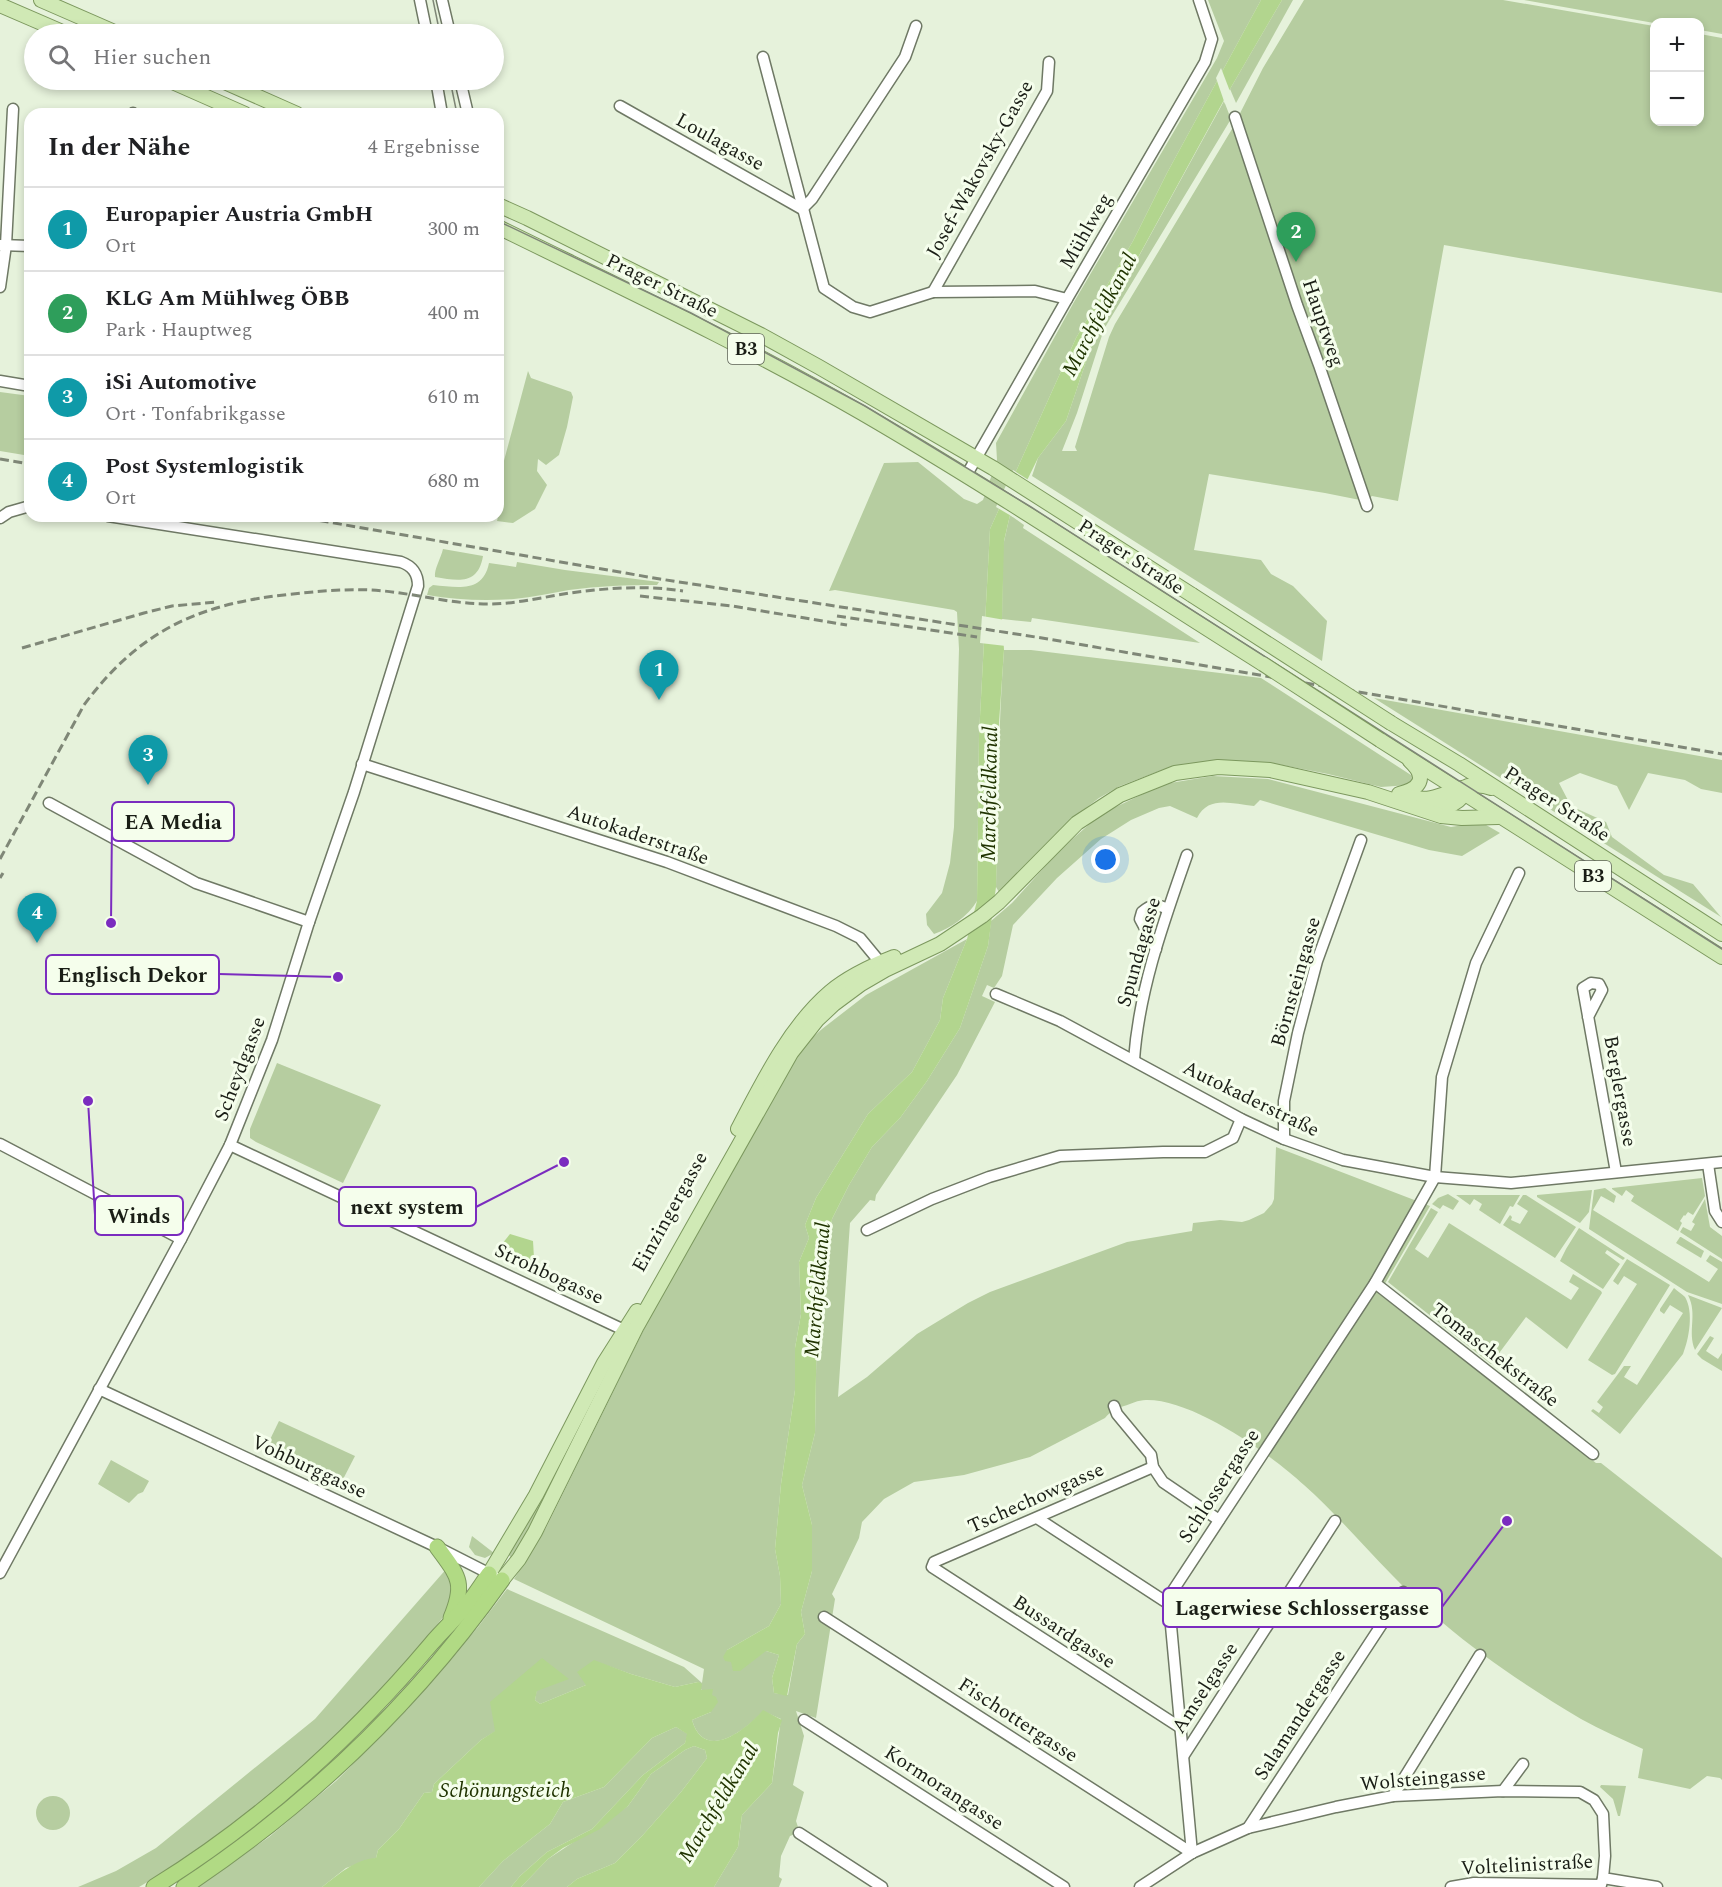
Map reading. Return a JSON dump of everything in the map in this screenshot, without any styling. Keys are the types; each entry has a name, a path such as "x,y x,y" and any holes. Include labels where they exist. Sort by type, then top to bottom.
{"highway":[{"path":"437,1547 456,1572 460,1585 458,1599 449,1623"},
{"path":"154,1887 244,1825 313,1767 386,1695 449,1623 496,1577"},
{"path":"184,1887 265,1829 352,1754 420,1682 462,1633 496,1577"}],"main road":[{"path":"41,0 96,24"},
{"path":"0,4 45,24"},
{"path":"191,90 231,108"},
{"path":"243,90 283,108"},
{"name":"Prager Straße","path":"504,208 761,334 993,468 1722,934"},
{"name":"Prager Straße","path":"504,230 755,354 862,413 1028,514 1404,756 1464,790 1498,817 1722,957"},
{"path":"1398,795 1411,791 1420,782 1415,766 1404,756"},
{"path":"1424,811 1450,806 1458,802 1464,790 1465,774 1459,764"},
{"name":"Einzingergasse","path":"496,1577 604,1363 667,1259 761,1085 777,1057 807,1015 829,993 850,978 883,966 917,947 949,936 982,916 1013,889 1077,823 1120,795 1176,773 1218,767 1270,770 1368,792 1441,816 1498,817"},
{"name":"Einzingergasse","path":"1368,792 1416,799 1485,786 1504,793"},
{"name":"Einzingergasse","path":"496,1577 519,1558 535,1532 637,1326 791,1053 817,1020 883,966"}],"street":[{"path":"420,0 425,24"},
{"path":"442,0 448,24"},
{"name":"Mühlweg","path":"966,476 1208,56 1212,39 1199,0"},
{"path":"802,209 812,199 905,57 916,26"},
{"path":"763,57 824,288 853,307 870,312 933,292 1035,291 1066,299"},
{"name":"Josef-Wakovsky-Gasse","path":"933,292 1047,91 1049,62"},
{"path":"438,90 441,108"},
{"path":"462,90 467,108"},
{"name":"Loulagasse","path":"620,106 802,209"},
{"path":"0,287 13,109"},
{"name":"Hauptweg","path":"1235,117 1367,506"},
{"path":"3,245 24,246"},
{"path":"0,381 24,385"},
{"path":"0,518 9,512 24,508"},
{"name":"Scheydgasse","path":"0,1573 230,1145 272,1040 309,922 354,792 418,586 418,579 411,567 401,562 146,522"},
{"name":"Autokaderstraße","path":"362,764 667,862 826,922 860,938 883,966"},
{"path":"49,803 196,883 309,922"},
{"name":"Börnsteingasse","path":"1284,1138 1284,1101 1317,960 1361,840"},
{"name":"Spundagasse","path":"1134,1060 1136,1031 1156,949 1187,855"},
{"path":"1435,1177 1442,1077 1476,963 1519,873"},
{"path":"1156,949 1140,919 1142,912 1152,905 1168,909"},
{"name":"Autokaderstraße","path":"996,993 1050,1016 1241,1119 1343,1160 1435,1177 1511,1183 1722,1162"},
{"name":"Berglergasse","path":"1588,1017 1616,1172"},
{"path":"867,1230 970,1184 1060,1156 1205,1152 1233,1138 1241,1119"},
{"path":"0,1144 181,1239"},
{"name":"Strohbogasse","path":"230,1145 624,1330"},
{"path":"1708,1164 1715,1211 1722,1222"},
{"name":"Schlossergasse","path":"1192,1852 1169,1604 1172,1592 1375,1283 1435,1177"},
{"name":"Tomaschekstraße","path":"1375,1283 1593,1454"},
{"name":"Vohburggasse","path":"99,1389 437,1547 496,1577"},
{"path":"1114,1406 1117,1414 1151,1455 1153,1467 1163,1482 1219,1520"},
{"name":"Tschechowgasse","path":"934,1563 1153,1467"},
{"path":"1037,1518 1169,1604"},
{"name":"Amselgasse","path":"1184,1755 1335,1521"},
{"name":"Bussardgasse","path":"934,1563 932,1567 1181,1728"},
{"name":"Salamandergasse","path":"1248,1828 1403,1592"},
{"name":"Fischottergasse","path":"824,1617 1192,1852"},
{"path":"1393,1796 1480,1655"},
{"name":"Kormorangasse","path":"804,1720 1064,1887"},
{"path":"1503,1791 1523,1764"},
{"name":"Wolsteingasse","path":"1140,1887 1192,1852 1248,1828 1393,1796 1503,1791 1580,1792 1594,1800 1603,1814 1605,1856"},
{"path":"799,1833 882,1887"},
{"name":"Voltelinistraße","path":"1601,1883 1605,1856"},
{"name":"Voltelinistraße","path":"1451,1887 1474,1883 1601,1883 1657,1887"}],"shaded area":[{"path":"1208,0 1261,0 1167,173 1133,241 1076,338 990,529 979,735 977,901 959,921 934,934 927,925 926,914 942,893 950,863 954,827 959,649 957,612 835,590 829,591 884,463 918,462 964,499 977,504 983,500 997,460 996,443 1074,302 1217,58 1224,41"},
{"path":"1282,0 1293,0 1236,103 1230,89"},
{"path":"1304,0 1503,0 1650,25 1650,126 1704,126 1704,35 1722,38 1722,293 1444,245 1398,501 1372,496 1365,501 1209,474 1194,550 1261,560 1271,574 1293,586 1327,621 1322,661 1032,476 1038,458 1066,421 1094,338 1224,101 1231,119 1104,329 1077,413 1062,451 1077,451 1075,447 1115,324 1232,129 1263,68"},
{"path":"1524,0 1722,0 1722,34 1704,31 1704,18 1650,18 1650,22"},
{"path":"528,371 531,378 571,392 573,397 559,455 546,465 538,459 537,471 547,485 535,509 513,523 504,522 504,461"},
{"path":"0,392 24,395 24,455 0,451"},
{"path":"1010,515 1024,525 1023,528 1200,643 1032,618 1031,622 1002,619 1003,546"},
{"path":"443,549 483,556 477,572 466,579 459,580 435,577"},
{"path":"517,562 659,582 657,585 569,590 514,599 470,600 427,595 429,588 433,585 459,587 475,584 486,573 489,563 516,567"},
{"path":"1004,650 1031,650 1261,678 1414,777 1409,785 1381,787 1277,764 1222,760 1162,770 1120,786 1099,798 1070,820 999,892 996,887 1000,709"},
{"path":"1374,698 1722,760 1722,793 1701,789 1685,780 1648,773 1629,810 1617,786 1580,773 1559,783 1571,806 1606,822 1612,837 1664,875 1693,884 1721,917"},
{"path":"1213,776 1268,779 1451,827 1481,822 1500,833 1462,856 1429,850 1260,800 1254,806 1214,804 1208,806 1197,818 1170,806 1159,808 1131,820 1101,839 1057,878 1013,925 1002,976 994,988 987,985 982,996 995,1002 957,1075 876,1195 875,1201 870,1200 850,1223 838,1397 867,1377 917,1334 990,1292 1127,1242 1192,1231 1193,1223 1220,1220 1242,1222 1264,1213 1274,1199 1276,1147 1430,1206 1379,1294 1722,1558 1722,1780 1707,1776 1690,1789 1638,1778 1643,1749 1563,1708 1475,1649 1424,1607 1322,1502 1271,1458 1230,1430 1186,1408 1165,1402 1143,1400 1116,1409 1105,1418 1030,1457 964,1475 914,1482 884,1499 862,1522 859,1538 832,1594 835,1599 816,1718 796,1711 804,1736 793,1785 804,1792 796,1821 798,1827 795,1834 790,1836 781,1856 779,1877 782,1879 779,1887 714,1887 738,1847 742,1815 772,1783 781,1719 763,1711 736,1734 715,1741 706,1739 698,1732 692,1720 711,1712 698,1682 675,1687 594,1661 586,1685 540,1704 535,1700 542,1659 496,1731 481,1740 434,1784 432,1792 424,1793 399,1829 378,1850 376,1858 346,1868 322,1887 197,1887 269,1837 336,1781 406,1711 478,1627 507,1589 684,1667 702,1683 704,1669 514,1579 546,1528 650,1317 801,1048 866,995 967,939 943,998 940,1020 912,1072 868,1114 816,1198 805,1225 809,1238 799,1262 801,1314 795,1348 795,1390 781,1484 775,1549 780,1576 781,1604 769,1626 727,1650 766,1651 779,1655 772,1678 774,1693 788,1695 797,1644 805,1634 801,1612 812,1571 812,1525 802,1485 815,1433 817,1317 832,1219 872,1147 900,1118 927,1081 960,1028 988,946 991,921 1012,903 1061,849 1101,814 1164,784"},
{"path":"277,1063 381,1105 343,1183 250,1138 250,1129"},
{"path":"1702,1178 1705,1196 1693,1215 1688,1212 1684,1215 1678,1231 1631,1201 1634,1196 1626,1190 1622,1196 1612,1189 1612,1188"},
{"path":"1605,1188 1616,1196 1614,1203 1601,1196 1593,1210 1709,1282 1718,1269 1706,1261 1710,1255 1722,1262 1722,1304 1687,1292 1589,1229 1594,1190"},
{"path":"1592,1190 1589,1212 1580,1223 1537,1197 1537,1195"},
{"path":"1448,1194 1459,1201 1453,1210 1443,1205 1440,1209 1432,1204 1438,1198"},
{"path":"1456,1195 1520,1195 1513,1207 1510,1206 1500,1224 1479,1210 1482,1204 1474,1199 1470,1205"},
{"path":"1523,1195 1576,1227 1555,1258 1503,1225 1510,1215 1511,1220 1520,1224 1528,1211 1517,1204"},
{"path":"1705,1199 1710,1227 1722,1236 1722,1259 1680,1232 1683,1227 1691,1231 1695,1224 1692,1222"},
{"path":"1431,1208 1438,1212 1415,1249 1428,1258 1449,1223 1571,1300 1579,1288 1569,1282 1573,1274 1601,1291 1602,1293 1567,1349 1526,1317 1491,1364 1388,1282"},
{"path":"1579,1228 1625,1258 1623,1260 1607,1250 1605,1253 1620,1264 1603,1289 1560,1261"},
{"path":"1680,1237 1704,1251 1701,1258 1676,1243"},
{"path":"1627,1259 1670,1285 1615,1374 1612,1375 1588,1360 1637,1284 1624,1276 1618,1285 1613,1281"},
{"path":"1674,1288 1685,1297 1689,1310 1689,1333 1683,1354 1620,1434 1591,1411 1593,1409 1599,1413 1603,1407 1597,1402 1624,1366 1631,1366 1624,1377 1637,1385 1683,1313 1670,1305 1664,1314 1660,1311"},
{"path":"1688,1295 1722,1308 1695,1350 1692,1336 1692,1309"},
{"path":"630,1334 513,1560 508,1554 604,1371"},
{"path":"1710,1336 1714,1338 1706,1351 1718,1359 1722,1353 1722,1371 1697,1354"},
{"path":"279,1421 355,1456 338,1489 263,1454"},
{"path":"111,1460 149,1481 143,1492 129,1503 98,1484"},
{"path":"472,1536 494,1553 485,1558 475,1555 469,1547"},
{"path":"448,1567 453,1575 452,1606 412,1656 368,1705 300,1769 246,1815 174,1866 139,1887 78,1887 116,1871 156,1848 315,1719"},
{"path":"676,1727 688,1734 685,1743 643,1775 592,1829 547,1852 511,1887 479,1887 503,1861 550,1824 563,1802 604,1787 652,1738"},
{"path":"694,1746 705,1750 707,1758 681,1792 615,1863 577,1879 567,1887 521,1887 548,1859 628,1806 651,1774"},
{"path":"1601,1785 1626,1786 1620,1816 1618,1816 1613,1799 1600,1787"},
{"path":"53,1796 65,1801 70,1813 65,1825 53,1830 41,1825 36,1813 41,1801"}],"water":[{"name":"Marchfeldkanal","path":"1261,0 1282,0 1230,89 1094,338 1066,421 1038,458 1010,515 1004,541 1002,618 1004,650 999,723 996,887 988,946 960,1028 927,1081 900,1118 872,1147 832,1219 817,1317 815,1433 802,1485 812,1525 812,1571 801,1612 805,1634 797,1644 787,1696 774,1693 772,1678 779,1655 766,1651 740,1671 733,1671 731,1662 725,1661 723,1657 727,1650 769,1626 781,1604 780,1576 775,1549 781,1484 795,1390 795,1348 801,1314 799,1262 809,1238 805,1225 816,1198 868,1114 912,1072 940,1020 943,998 967,939 977,901 979,735 990,529 1076,338 1133,241 1167,173"},
{"path":"510,1234 533,1241 534,1258 529,1262 504,1252 502,1244"},
{"name":"Schönungsteich","path":"542,1658 569,1679 537,1691 535,1700 540,1704 586,1685 577,1672 594,1660 675,1687 698,1682 702,1684 701,1690 713,1689 712,1695 718,1702 711,1712 692,1720 698,1732 706,1739 715,1741 725,1739 746,1726 763,1710 782,1720 778,1733 772,1783 742,1815 738,1847 714,1887 567,1887 577,1879 615,1863 642,1836 707,1758 705,1750 694,1746 651,1774 628,1806 600,1829 563,1848 548,1859 521,1887 511,1887 547,1852 592,1829 643,1775 685,1743 687,1734 676,1727 652,1738 604,1787 563,1802 550,1824 503,1861 479,1887 322,1887 354,1864 376,1858 378,1850 399,1829 424,1793 432,1792 434,1784 481,1740 495,1731 490,1702"}],"pier":[{"path":"1221,68 1231,94 1225,104 1216,78"},
{"path":"1013,470 1030,481 1013,517 996,507"},
{"path":"982,616 1005,620 1006,646 980,643"}],"tram line":[{"path":"433,0 438,24"},
{"path":"452,90 456,108"},
{"path":"504,224 691,313 865,406 1031,507 1722,949"}],"railway":[{"path":"0,459 24,463"},
{"path":"328,522 660,579 1042,638 1722,754"},
{"path":"0,859 84,705 105,679 127,657 150,639 175,624 201,613 229,604 260,598 342,590 386,591 458,602 488,604 612,589 655,588 683,591"},
{"path":"640,596 732,606 847,625"},
{"path":"22,648 172,606 216,602"},
{"path":"837,616 977,637"},
{"path":"0,878 3,873"}],"place":[{"name":"KLG Am Mühlweg ÖBB","path":"1296,262"},
{"name":"Europapier Austria GmbH","path":"659,700"},
{"name":"iSi Automotive","path":"148,785"},
{"name":"EA Media","path":"111,923"},
{"name":"Post Systemlogistik","path":"37,943"},
{"name":"Englisch Dekor","path":"338,977"},
{"name":"Winds","path":"88,1101"},
{"name":"next system","path":"564,1162"},
{"name":"Lagerwiese Schlossergasse","path":"1507,1521"}]}
